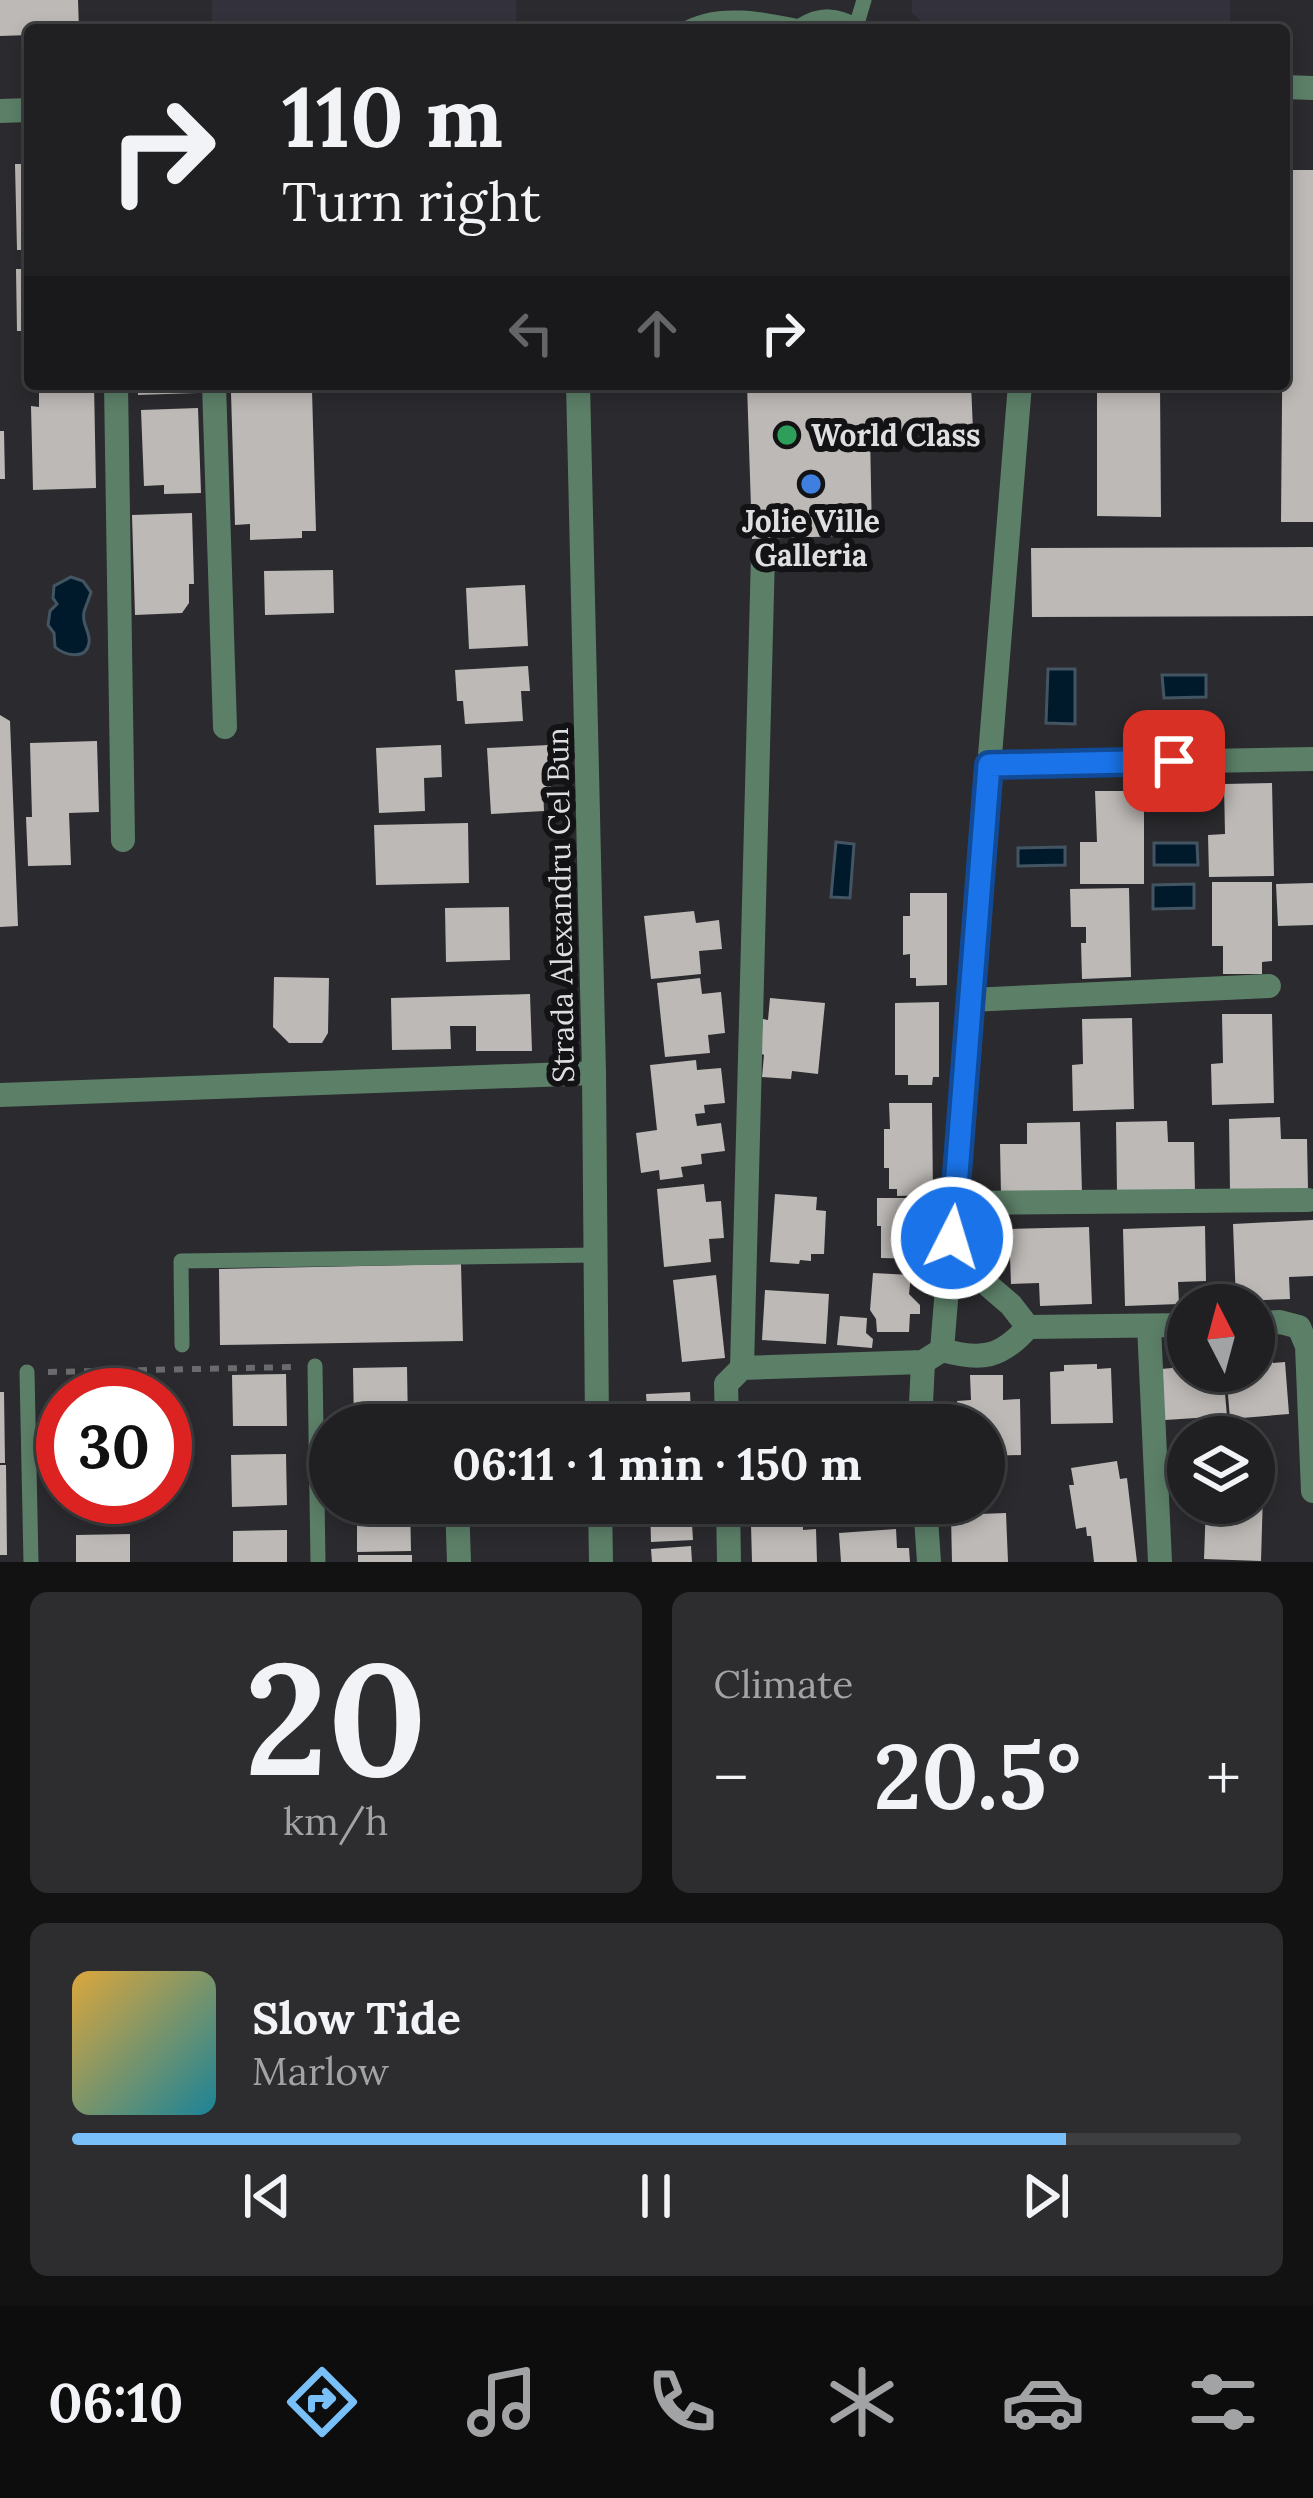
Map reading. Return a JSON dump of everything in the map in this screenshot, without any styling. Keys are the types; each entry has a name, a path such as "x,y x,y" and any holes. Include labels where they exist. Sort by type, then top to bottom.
{"street":[{"path":"812,21 844,24"},
{"path":"116,390 123,840"},
{"path":"214,390 225,727"},
{"name":"Strada Alexandru Cel Bun","path":"578,390 597,1404"},
{"path":"924,1404 952,1238 1020,390"},
{"path":"742,1368 763,554"},
{"path":"989,765 1313,759"},
{"path":"970,1000 1269,986"},
{"path":"0,1095 594,1073"},
{"path":"954,1203 1308,1200"},
{"path":"952,1238 1028,1327"},
{"path":"1275,1322 1299,1327 1307,1346 1313,1491"},
{"path":"1149,1326 1160,1562"},
{"path":"726,1404 726,1384 742,1368 984,1357 1012,1346 1028,1327 1167,1326"},
{"path":"458,1524 459,1562"},
{"path":"601,1524 602,1562"},
{"path":"729,1524 730,1562"},
{"path":"927,1524 929,1562"}],"lane":[{"path":"697,24 738,19 812,21"},
{"path":"182,1345 181,1261 596,1255"},
{"path":"315,1366 318,1562"},
{"path":"26,1372 31,1562"}],"path":[{"path":"26,1372 315,1366"}],"shaded area":[{"path":"212,0 516,0 516,24 212,24"},
{"path":"912,0 1230,0 1230,24 924,24 912,13"}],"water":[{"path":"71,577 83,581 91,592 83,616 89,643 84,652 74,655 55,647 48,625 50,611 57,604 54,586"},
{"path":"1048,669 1075,669 1075,724 1046,723"},
{"path":"1162,675 1206,675 1206,697 1164,698"},
{"path":"836,842 854,844 850,898 831,897"},
{"path":"1154,843 1197,843 1198,865 1154,865"},
{"path":"1065,847 1065,865 1018,866 1018,848"},
{"path":"1194,884 1194,908 1153,909 1153,885"}],"building":[{"path":"0,0 78,0 79,24 24,24 24,35 0,36"},
{"path":"15,164 24,164 24,250 17,250"},
{"path":"1290,170 1313,170 1313,522 1281,522 1282,390 1290,390"},
{"path":"16,269 24,269 24,331 17,331"},
{"path":"39,390 94,390 96,488 33,490 31,406 39,407"},
{"path":"138,390 197,390 197,393 138,395"},
{"path":"312,390 316,531 302,531 302,538 250,540 250,524 235,525 231,393"},
{"name":"Jolie Ville Galleria","path":"747,390 971,390 973,430 870,433 872,535 752,539"},
{"path":"1097,390 1160,390 1161,517 1097,516"},
{"path":"198,408 201,493 164,494 164,485 144,486 141,410"},
{"path":"0,431 4,431 5,479 0,479"},
{"path":"192,513 194,584 189,584 189,603 182,613 135,615 132,515"},
{"path":"1313,547 1313,616 1032,617 1031,548"},
{"path":"333,570 334,613 265,615 264,571"},
{"path":"525,585 528,646 469,649 466,588"},
{"path":"528,666 530,691 521,691 523,721 465,724 463,701 457,701 455,670"},
{"path":"0,715 10,721 18,926 0,927"},
{"path":"97,741 99,812 69,813 71,865 28,866 30,743"},
{"path":"441,745 442,777 424,778 425,811 379,813 376,748"},
{"path":"549,745 551,788 543,788 544,811 491,814 487,748"},
{"path":"1272,783 1274,876 1209,877 1208,835 1225,834 1224,784"},
{"path":"1095,791 1144,791 1144,884 1080,884 1080,842 1097,842"},
{"path":"468,823 469,883 376,885 374,825"},
{"path":"1212,882 1272,882 1272,961 1262,962 1262,974 1223,974 1223,946 1212,946"},
{"path":"1313,883 1313,925 1278,926 1276,884"},
{"path":"1129,888 1131,977 1082,979 1081,943 1086,943 1086,927 1071,927 1070,889"},
{"path":"910,893 947,893 947,985 916,986 916,978 910,978 910,954 903,955 903,916 910,916"},
{"path":"509,907 510,960 446,962 445,908"},
{"path":"694,911 696,923 719,920 722,949 699,951 701,974 651,979 644,916"},
{"path":"274,977 329,978 328,1033 322,1043 289,1043 273,1027"},
{"path":"700,978 702,994 721,992 725,1033 708,1035 710,1053 665,1057 657,983"},
{"path":"530,994 532,1051 476,1051 476,1026 450,1026 451,1049 392,1050 391,998"},
{"path":"770,998 825,1003 818,1074 792,1071 791,1079 762,1077 763,1019 768,1020"},
{"path":"939,1002 939,1077 933,1077 932,1085 908,1085 908,1075 895,1075 895,1003"},
{"path":"1222,1014 1272,1014 1274,1103 1212,1105 1211,1064 1223,1063"},
{"path":"1132,1018 1134,1109 1073,1111 1072,1065 1083,1064 1082,1019"},
{"path":"696,1060 697,1070 721,1068 725,1103 704,1105 705,1113 695,1114 697,1126 721,1123 725,1151 701,1154 702,1164 681,1167 683,1177 660,1180 659,1170 641,1173 636,1133 657,1130 650,1065"},
{"path":"889,1103 932,1103 933,1195 897,1196 897,1189 889,1189 884,1129 890,1129"},
{"path":"1280,1117 1281,1139 1307,1139 1308,1190 1230,1191 1229,1119"},
{"path":"1167,1121 1168,1142 1194,1142 1195,1193 1117,1194 1116,1122"},
{"path":"1080,1122 1082,1193 1001,1195 1000,1144 1027,1144 1027,1123"},
{"path":"704,1184 706,1202 721,1201 724,1238 709,1239 711,1262 664,1267 657,1189"},
{"path":"775,1194 817,1197 816,1210 826,1211 824,1254 811,1254 811,1261 800,1260 799,1264 770,1262"},
{"path":"877,1198 918,1198 922,1243 916,1242 916,1259 881,1258"},
{"path":"1313,1220 1313,1276 1289,1277 1290,1299 1275,1300 1275,1284 1235,1284 1233,1224"},
{"path":"1205,1226 1206,1281 1167,1284 1167,1304 1125,1306 1123,1229"},
{"path":"1089,1227 1092,1304 1040,1306 1039,1283 1011,1284 1009,1229"},
{"path":"461,1264 463,1341 220,1345 219,1269"},
{"path":"873,1273 911,1275 909,1294 920,1305 920,1314 910,1314 909,1332 877,1332 870,1310"},
{"path":"716,1275 725,1358 682,1362 673,1280"},
{"path":"765,1290 829,1294 826,1344 762,1340"},
{"path":"840,1316 867,1318 872,1348 837,1345"},
{"path":"1285,1362 1289,1414 1230,1416 1228,1392 1275,1392 1275,1363"},
{"path":"1097,1364 1097,1369 1111,1368 1113,1423 1051,1424 1050,1372 1064,1371 1064,1365"},
{"path":"407,1367 408,1404 354,1404 353,1368"},
{"path":"1167,1368 1167,1392 1225,1392 1227,1416 1167,1416 1165,1420 1161,1369"},
{"path":"286,1374 287,1426 233,1426 232,1375"},
{"path":"970,1375 1003,1375 1003,1400 1020,1399 1021,1455 1005,1455 1005,1404 957,1404 971,1400"},
{"path":"0,1392 4,1392 5,1463 0,1463"},
{"path":"690,1392 691,1404 647,1404 646,1394"},
{"path":"286,1454 287,1505 232,1507 231,1455"},
{"path":"1117,1461 1120,1479 1127,1478 1137,1562 1094,1562 1091,1536 1086,1527 1076,1529 1071,1468"},
{"path":"0,1465 6,1465 7,1555 0,1555"},
{"path":"1005,1513 1008,1562 952,1562 951,1524 1005,1524"},
{"path":"357,1524 410,1524 411,1551 357,1552"},
{"path":"651,1524 692,1524 693,1540 651,1542"},
{"path":"803,1524 803,1530 816,1529 817,1562 752,1562 751,1525"},
{"path":"1205,1524 1262,1524 1261,1561 1204,1559"},
{"path":"896,1529 897,1548 909,1548 910,1562 841,1562 839,1533"},
{"path":"287,1530 287,1562 233,1562 233,1531"},
{"path":"130,1534 130,1562 76,1562 76,1535"},
{"path":"691,1546 692,1562 652,1562 651,1549"},
{"path":"358,1555 412,1555 412,1562 358,1562"}],"place":[{"name":"World Class","path":"787,435"},
{"name":"Jolie Ville Galleria","path":"811,484"}],"route":[{"path":"952,1238 989,765 1174,761"}]}
